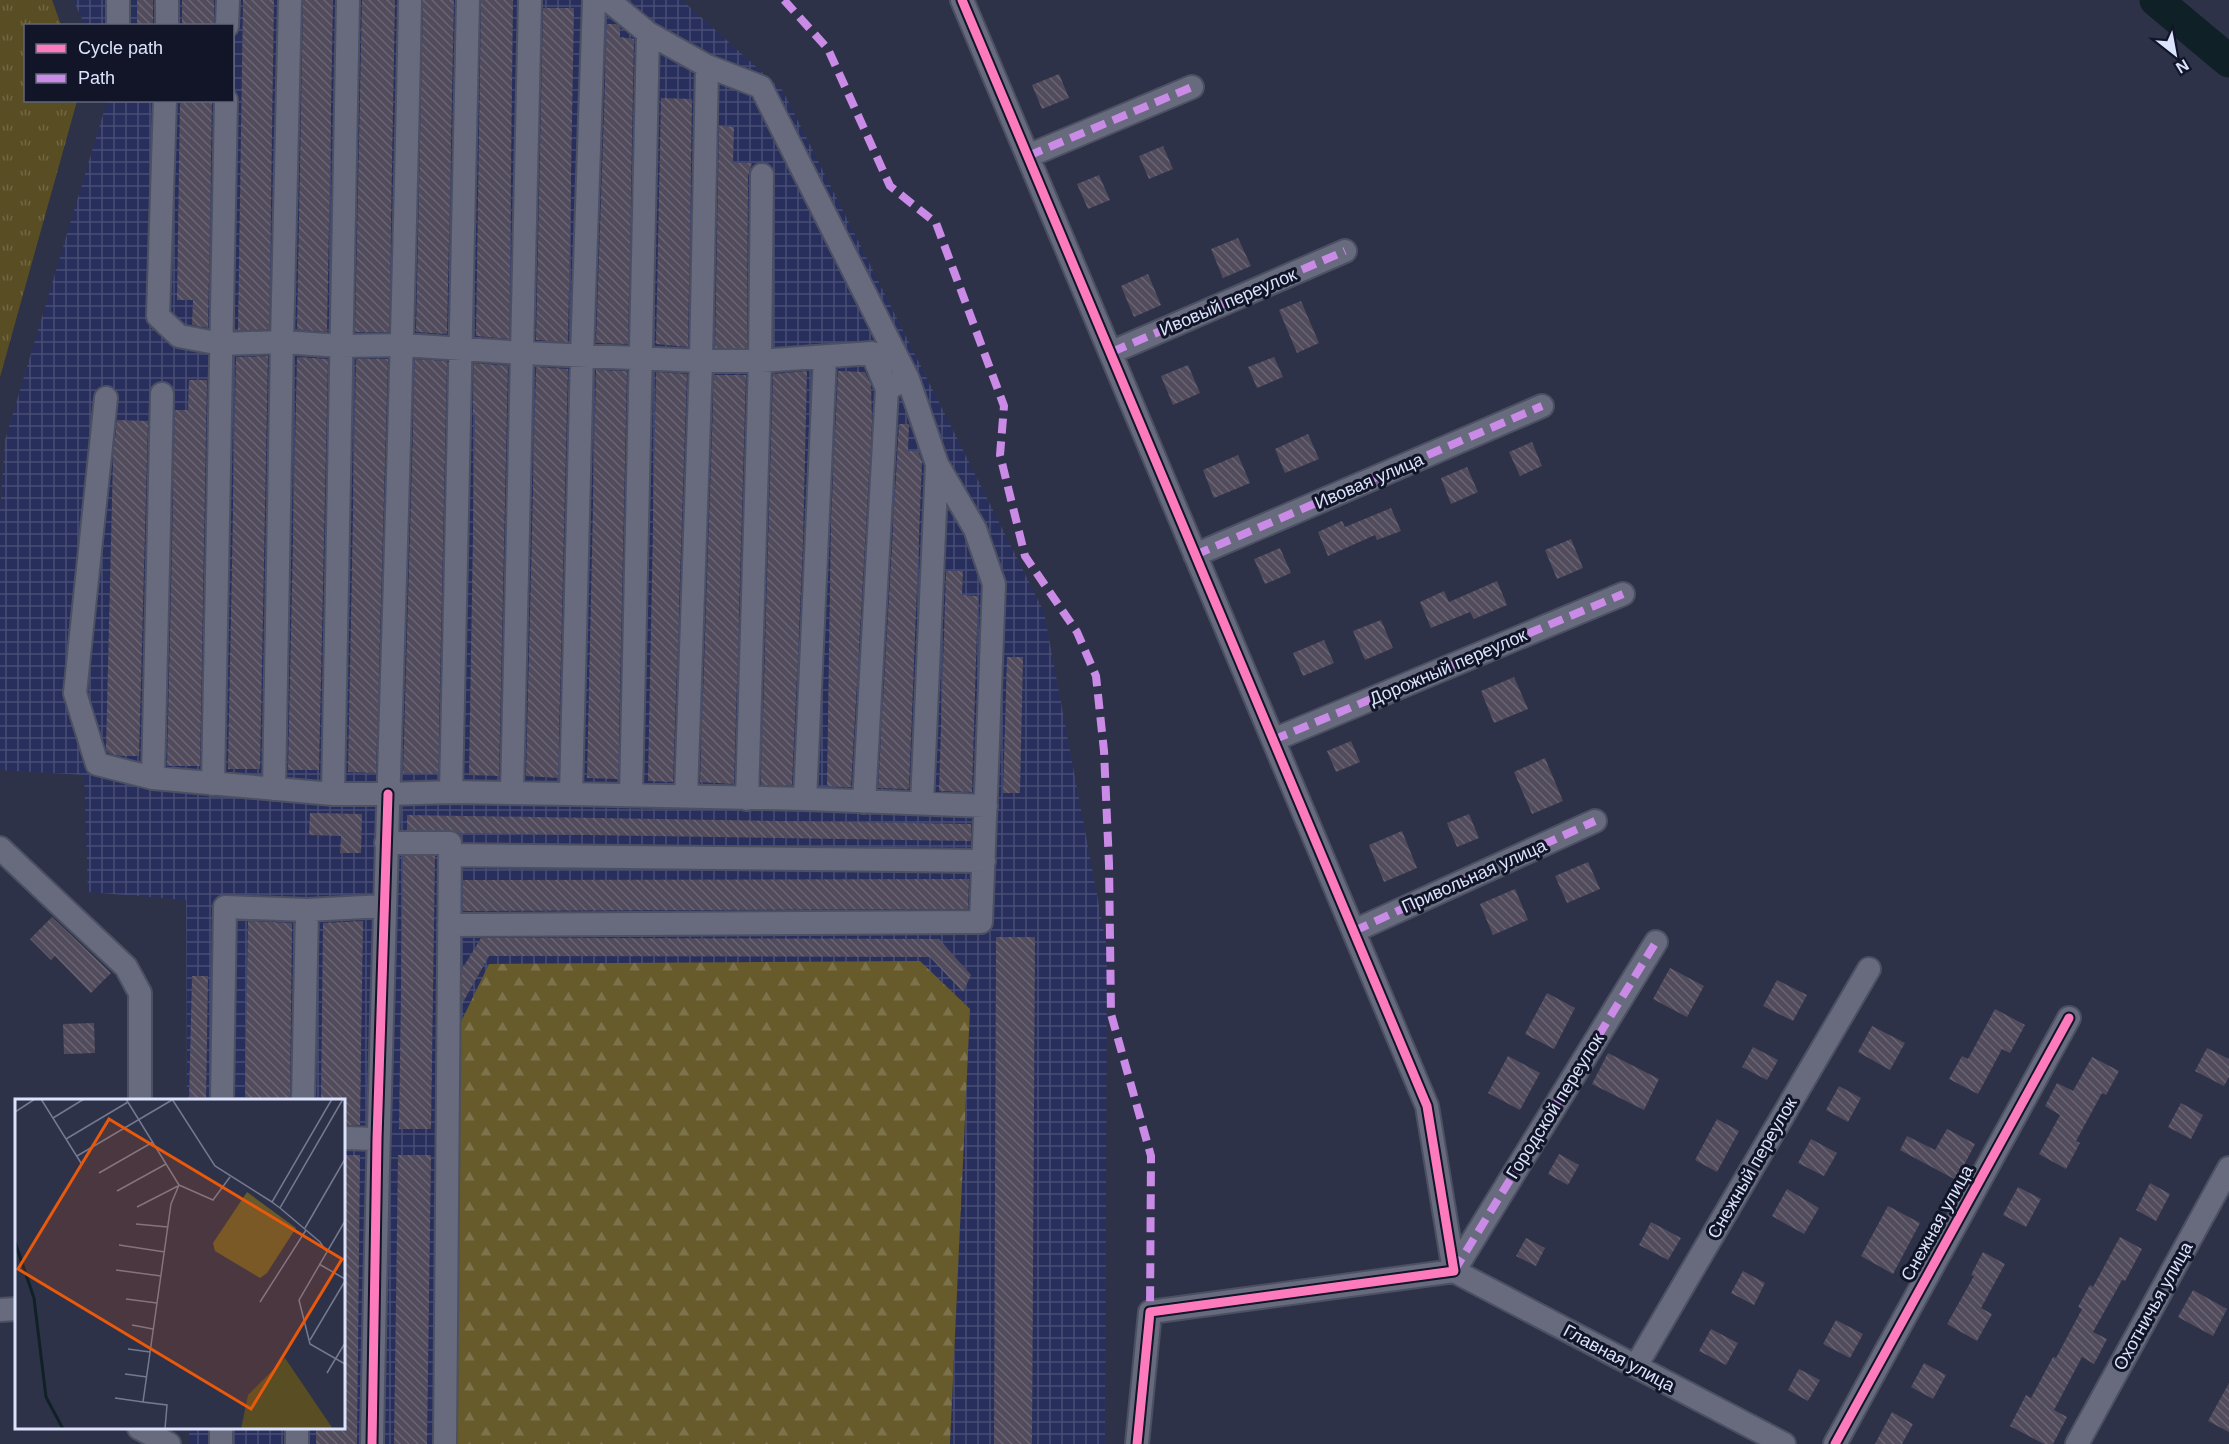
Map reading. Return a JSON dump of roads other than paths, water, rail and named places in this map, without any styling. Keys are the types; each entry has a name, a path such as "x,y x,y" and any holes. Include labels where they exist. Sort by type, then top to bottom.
{"street":[{"path":"118,0 118,24"},
{"path":"167,0 167,24"},
{"path":"227,24 228,0"},
{"path":"274,789 290,0"},
{"path":"333,794 348,0"},
{"path":"372,1444 377,1139 403,345 410,0"},
{"path":"451,792 468,0"},
{"path":"512,793 530,0"},
{"path":"571,794 594,0"},
{"path":"449,925 981,922 994,584 975,529 937,464 908,379 761,87 707,66 648,33 608,0"},
{"path":"962,0 1112,352 1427,1106 1454,1271 1150,1312 1137,1444"},
{"path":"631,795 648,33"},
{"path":"686,796 701,361 707,66"},
{"path":"1028,156 1192,87"},
{"path":"165,102 158,316 179,336 221,344 282,342 403,345 701,361 760,361 872,353 887,388 864,802"},
{"path":"213,784 226,102"},
{"path":"747,799 760,361 762,175"},
{"name":"Ивовый переулок","path":"1112,352 1345,251"},
{"path":"805,799 825,357"},
{"path":"887,388 908,379"},
{"path":"153,778 162,394"},
{"path":"106,398 75,693 97,764 153,778 333,794 451,792 686,796 986,806"},
{"name":"Ивовая улица","path":"1195,555 1542,406"},
{"path":"922,803 937,464"},
{"name":"Дорожный переулок","path":"1273,740 1623,594"},
{"name":"Привольная улица","path":"1354,931 1595,821"},
{"path":"386,843 450,843 445,1444"},
{"path":"0,848 126,967 140,993 140,1099"},
{"path":"450,855 984,861"},
{"path":"222,1099 225,907 306,910 384,906"},
{"path":"303,1099 306,910"},
{"name":"Городской переулок","path":"1454,1271 1656,942"},
{"name":"Снежный переулок","path":"1636,1366 1869,969"},
{"name":"Снежная улица","path":"1835,1444 2069,1018"},
{"path":"345,1138 377,1139"},
{"name":"Охотничья улица","path":"2077,1444 2229,1168"},
{"name":"Главная улица","path":"1454,1271 1785,1444"},
{"path":"0,1310 15,1309"},
{"path":"141,1429 169,1444"},
{"path":"220,1444 221,1429"}],"waterway":[{"path":"2156,0 2229,61"}]}
